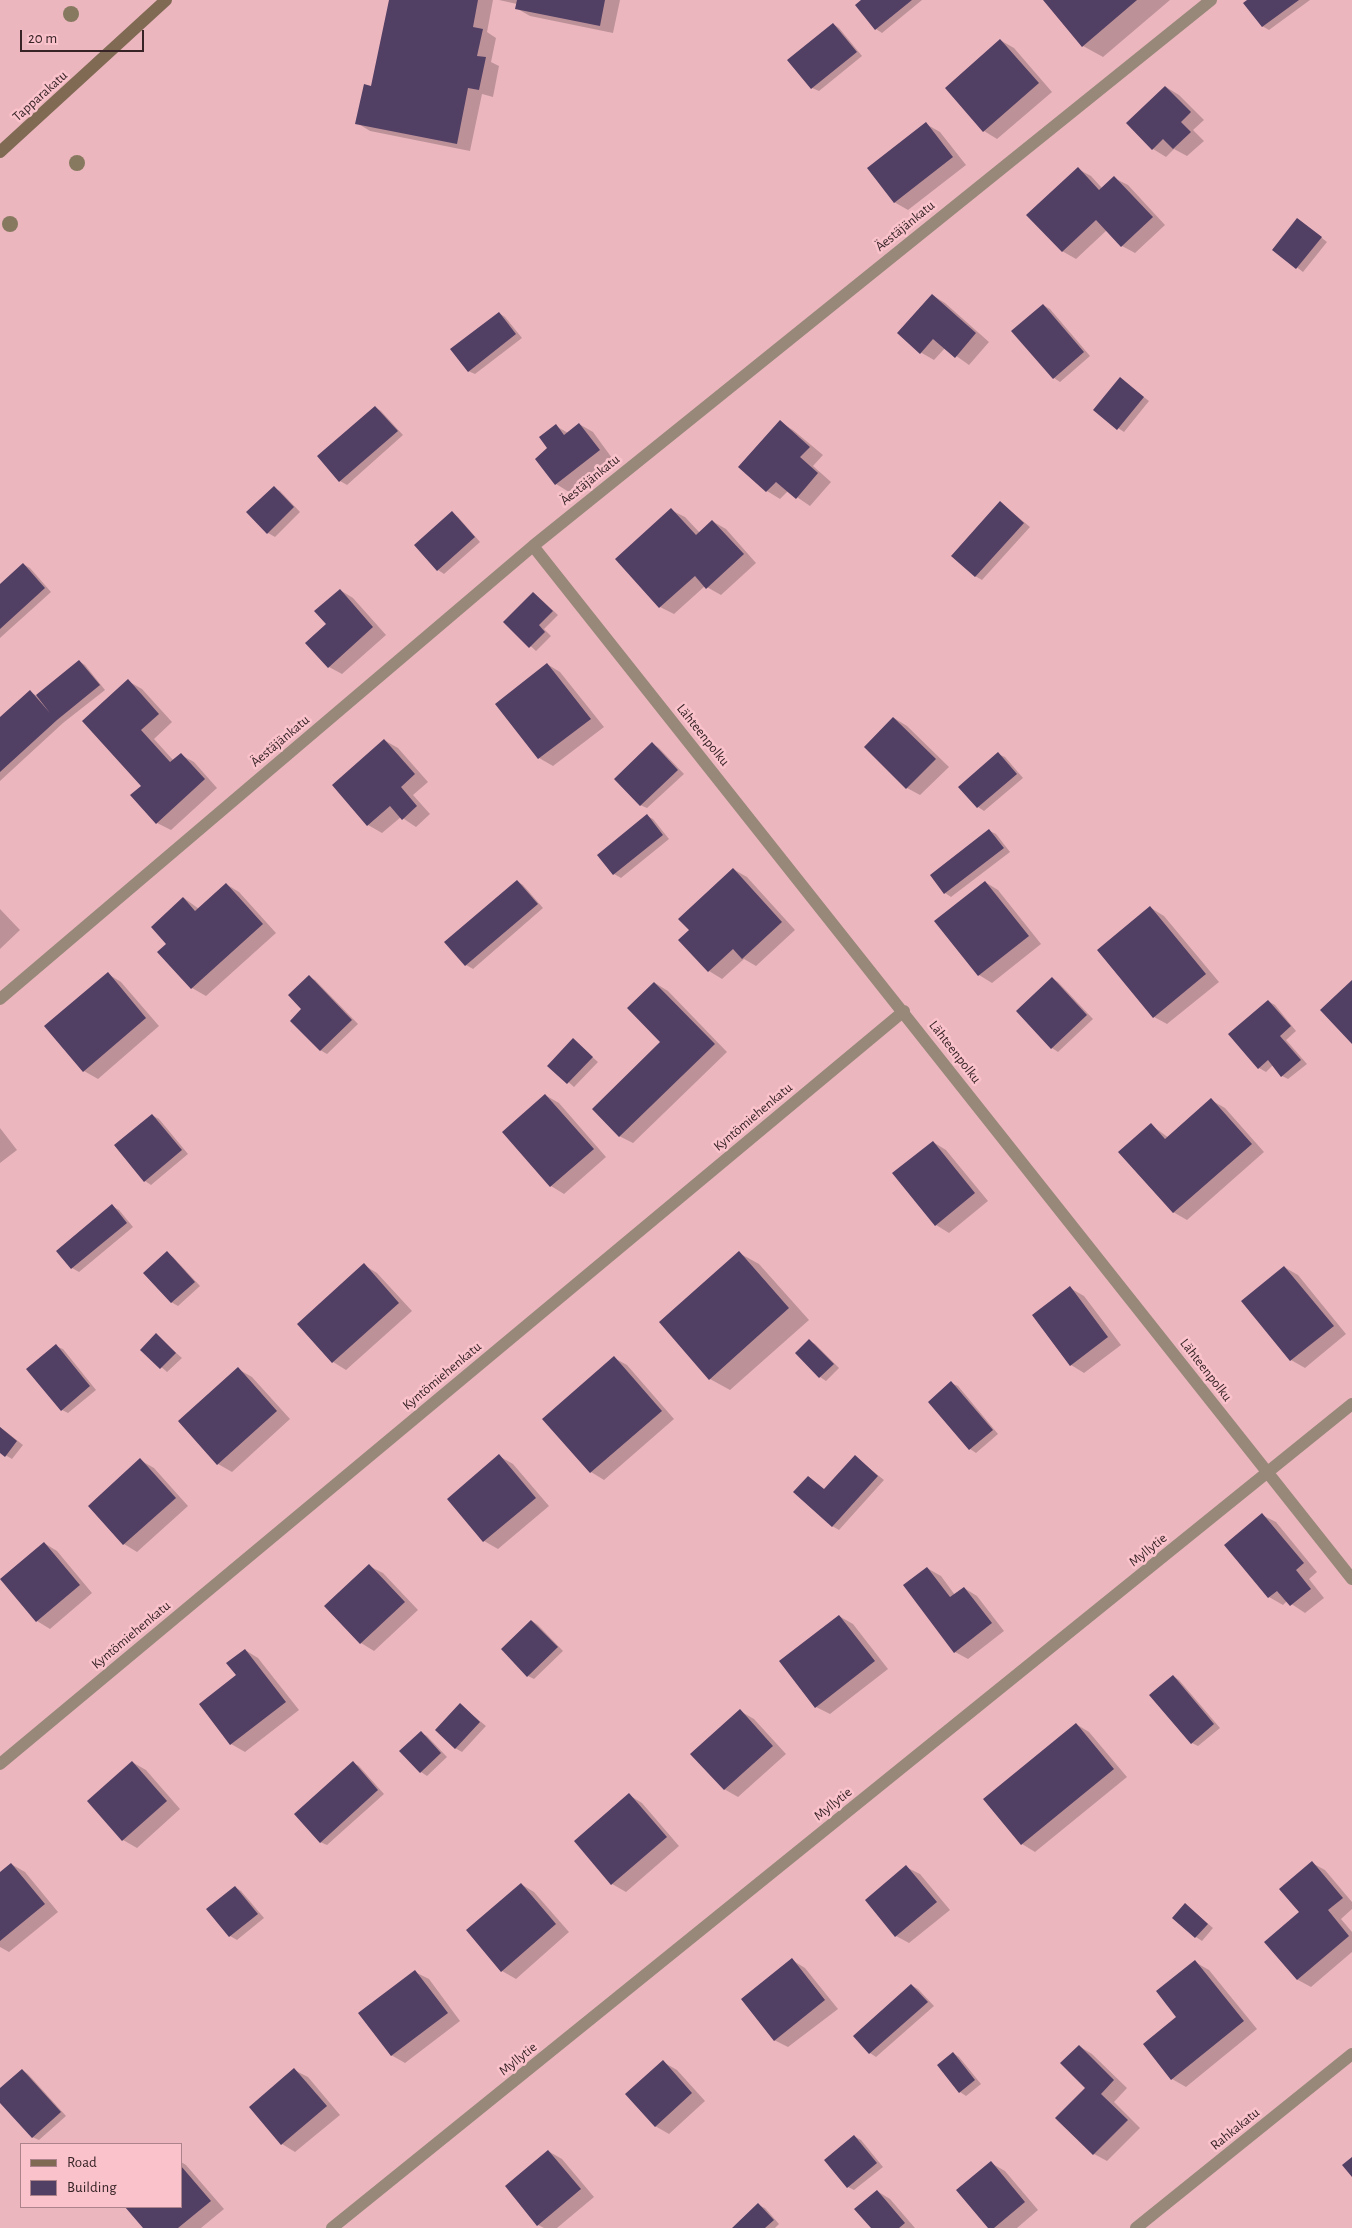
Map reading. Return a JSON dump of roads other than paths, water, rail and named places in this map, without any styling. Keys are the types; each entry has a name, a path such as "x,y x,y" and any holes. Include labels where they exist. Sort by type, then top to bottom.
{"main road":[{"name":"Tapparakatu","path":"0,152 166,0"}],"street":[{"name":"Äestäjänkatu","path":"0,999 533,546 1211,0"},
{"name":"Lähteenpolku","path":"533,546 904,1011 1352,1578"},
{"name":"Kyntömiehenkatu","path":"0,1764 904,1011"},
{"name":"Myllytie","path":"332,2228 1352,1404"},
{"name":"Rahkakatu","path":"1136,2228 1352,2054"}]}
